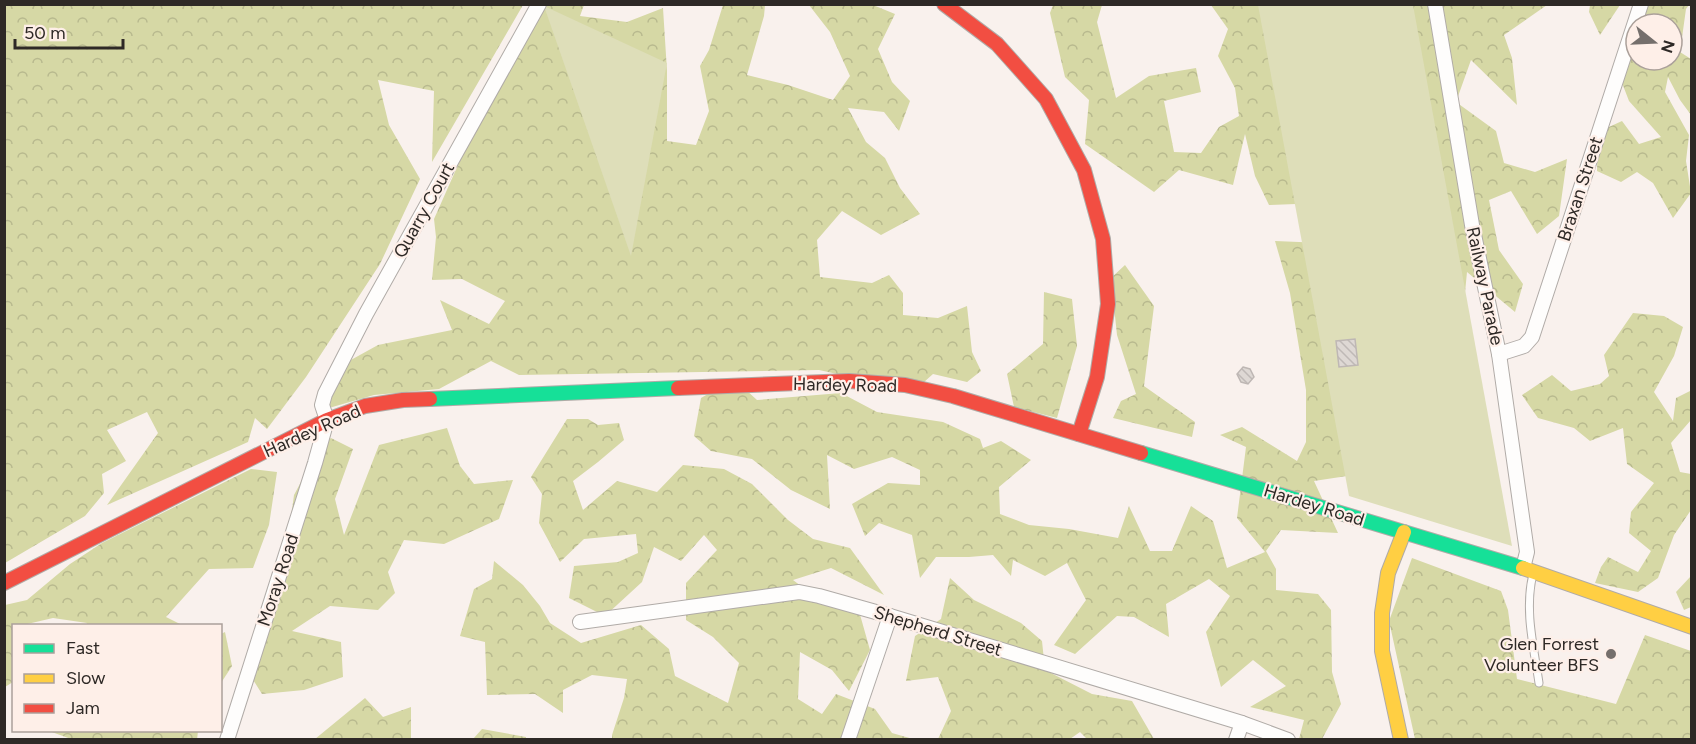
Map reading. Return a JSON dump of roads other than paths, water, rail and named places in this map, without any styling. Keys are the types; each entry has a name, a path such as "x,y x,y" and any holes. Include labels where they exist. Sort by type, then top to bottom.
{"street":[{"name":"Quarry Court","path":"327,420 322,405 325,394 366,314 539,4"},
{"path":"944,4 997,44 1046,99 1084,170 1103,239 1108,304 1097,377 1079,434"},
{"name":"Railway Parade","path":"1436,4 1472,225 1499,354 1529,570"},
{"name":"Braxan Street","path":"1499,354 1524,346 1532,337 1641,4"},
{"name":"Hardey Road","path":"4,583 327,420 365,406 403,400 849,381 905,385 953,396 1529,570 1692,627"},
{"name":"Moray Road","path":"227,740 327,420"},
{"path":"1401,740 1382,651 1382,623 1388,573 1404,532"},
{"name":"Shepherd Street","path":"580,622 799,592 890,616 1242,723 1288,740"},
{"path":"848,740 890,616"},
{"path":"1236,740 1242,723"}],"lane":[{"path":"1529,570 1530,618 1539,683"}],"place":[{"name":"Glen Forrest Volunteer BFS","path":"1611,654"}]}
